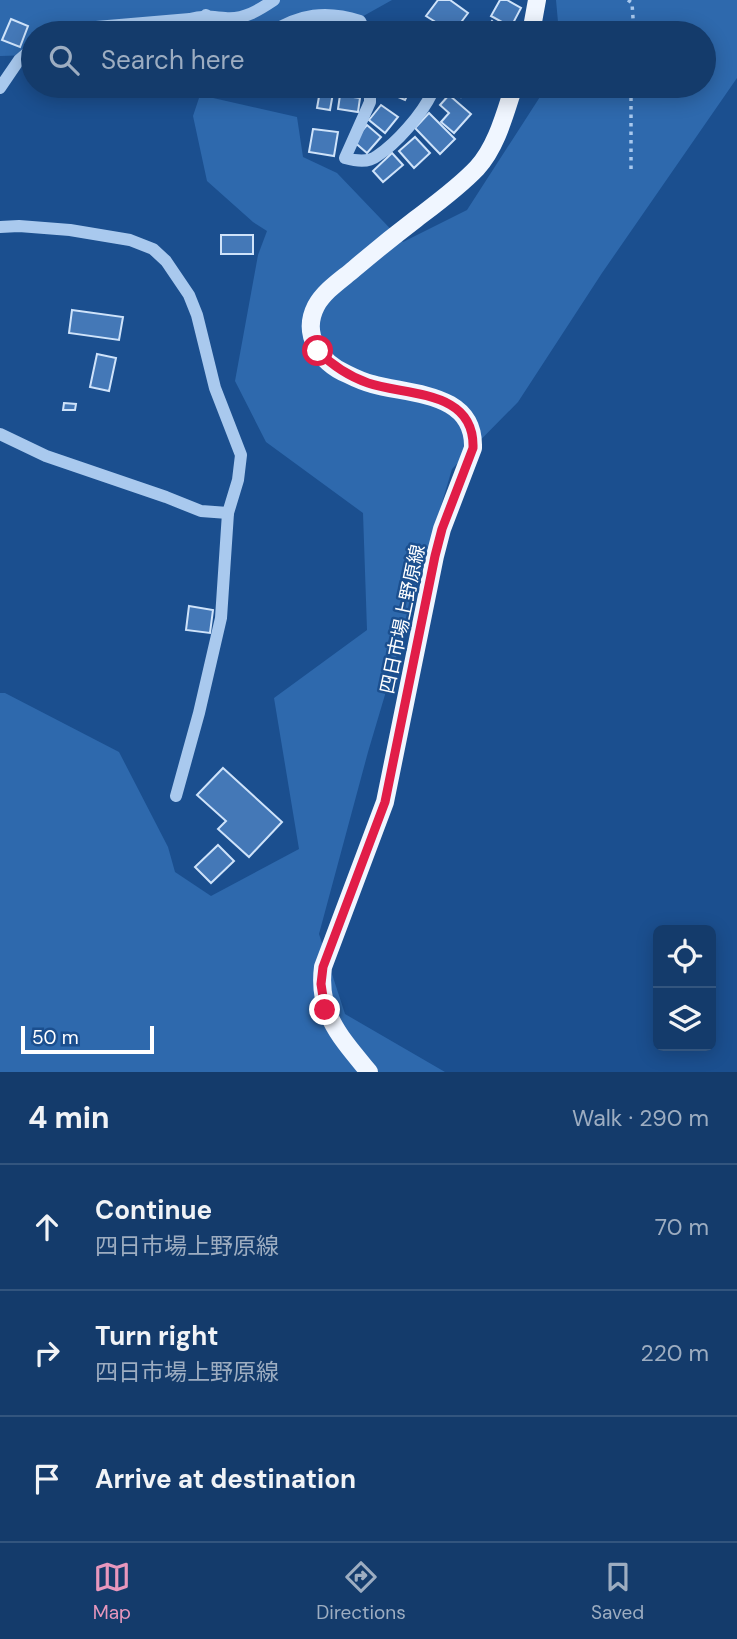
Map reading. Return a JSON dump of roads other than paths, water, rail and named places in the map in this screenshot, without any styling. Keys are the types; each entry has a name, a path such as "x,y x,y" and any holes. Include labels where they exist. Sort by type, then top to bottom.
{"main road":[{"path":"533,21 537,0"},
{"name":"四日市場上野原線","path":"369,1072 333,1025 325,1010 321,984 323,967 385,802 435,556 442,529 473,448 474,437 462,414 444,401 371,384 341,371 318,351 311,329 312,317 315,307 332,287 477,167 486,156 497,133 510,98"}],"street":[{"path":"167,21 206,15 228,19 254,13 274,0"},
{"path":"294,21 339,14 360,21"},
{"path":"206,15 206,21"},
{"path":"0,88 21,58"},
{"path":"370,98 345,158 358,162 376,157 408,128 430,98"},
{"path":"0,227 70,230 130,240 153,249 166,261 197,314 215,388 241,455 238,480 228,513 221,618 176,796"},
{"path":"0,434 46,456 201,511 228,513"}]}
